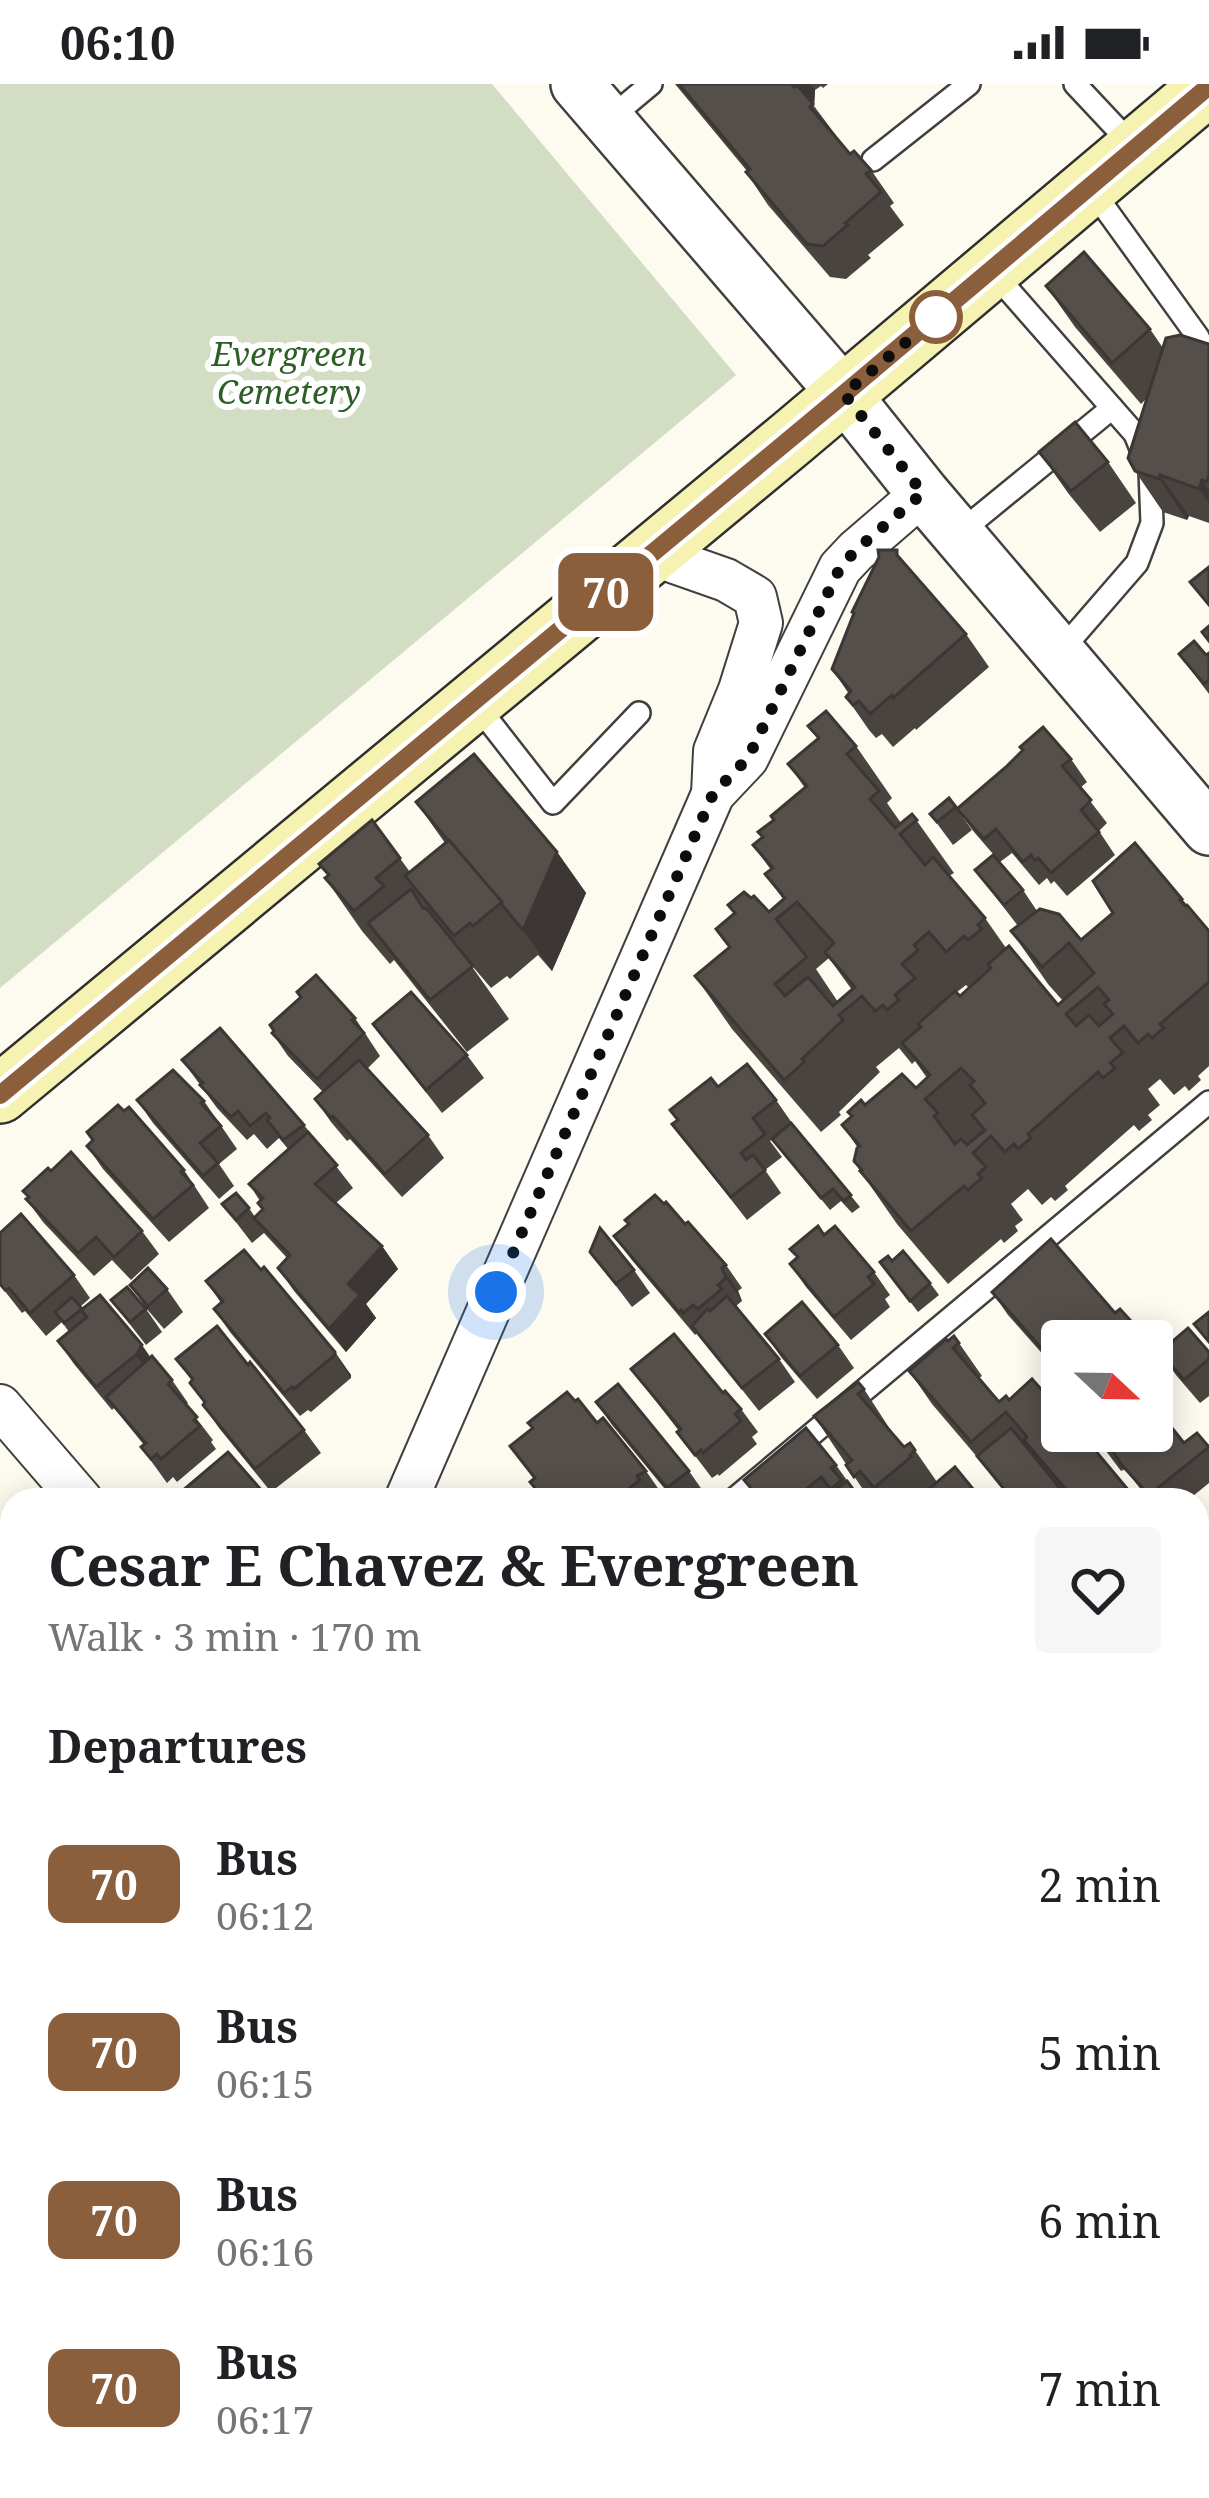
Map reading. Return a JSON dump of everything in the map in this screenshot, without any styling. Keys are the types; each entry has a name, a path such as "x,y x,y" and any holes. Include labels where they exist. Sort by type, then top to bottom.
{"main road":[{"path":"0,1094 1209,86"}],"street":[{"path":"593,102 1209,829"},
{"path":"411,1488 713,794 748,758 840,568 923,493"},
{"path":"652,554 726,580 755,597 761,623 715,751 713,794"},
{"path":"0,1406 71,1488"}],"lane":[{"path":"593,102 651,84"},
{"path":"873,160 969,84"},
{"path":"1075,84 1135,149"},
{"path":"1090,186 1198,337 1204,350 1201,362 1188,376"},
{"path":"990,270 1112,409 1142,427 1150,471 1152,523 1137,563 1059,652"},
{"path":"958,534 1112,409"},
{"path":"474,702 553,802 639,713"},
{"path":"747,1488 1209,1102"}],"green space":[{"name":"Evergreen Cemetery","path":"0,84 492,84 736,375 0,988"}],"building":[{"path":"679,84 797,85 850,154 854,151 871,170 866,174 881,192 823,246 807,244"},
{"path":"1084,252 1150,329 1112,363 1046,286"},
{"path":"1180,335 1209,344 1209,475 1199,489 1135,471 1128,458 1166,338"},
{"path":"1075,422 1108,462 1071,491 1039,452"},
{"path":"878,550 897,550 966,634 870,714 859,701 853,705 846,697 851,691 832,669"},
{"path":"1209,567 1209,605 1190,582"},
{"path":"1194,641 1209,653 1209,680 1204,684 1179,654"},
{"path":"826,711 856,746 847,754 879,791 870,799 895,828 912,814 917,820 900,834 925,865 933,857 985,918 978,925 982,929 968,940 964,936 946,952 929,932 902,964 915,978 895,995 899,1000 887,1010 883,1005 875,1011 862,996 839,1015 843,1020 784,1080 695,976 730,947 716,929 735,913 728,905 744,892 769,912 785,898 765,874 773,868 753,845 763,837 758,832 774,820 771,816 807,786 788,764 819,738 808,726","holes":["797,902 834,943 825,952 855,987 833,1006 808,977 785,996 775,984 807,957 776,919"]},
{"path":"1043,727 1071,759 1062,766 1091,800 1081,810 1099,832 1051,873 1031,855 1023,862 996,829 984,839 957,809"},
{"path":"474,754 557,852 523,930 416,802"},
{"path":"949,798 956,807 937,822 930,814"},
{"path":"372,820 400,858 376,878 384,886 354,911 319,864"},
{"path":"449,840 502,902 454,936 405,876"},
{"path":"1135,843 1209,931 1209,982 1160,1024 1164,1028 1152,1038 1148,1034 1138,1043 1124,1026 1110,1038 1123,1053 1110,1063 1115,1068 1103,1078 1098,1072 1028,1134 1031,1138 1018,1149 1014,1144 1005,1152 991,1136 973,1153 986,1167 978,1174 982,1178 968,1190 964,1186 911,1231 854,1161 860,1146 842,1125 852,1116 848,1112 861,1100 865,1105 902,1074 916,1088 930,1075 902,1043 955,991 960,996 991,968 988,964 1009,946 1058,1005 1094,973 1069,943 1042,967 1011,931 1040,909 1059,914 1081,940 1113,913 1093,881","holes":["1098,987 1113,1014 1099,1026 1089,1015 1076,1026 1066,1014","961,1068 985,1103 972,1115 985,1130 967,1145 961,1139 955,1144 925,1099"]},
{"path":"993,855 1023,890 1004,905 975,870"},
{"path":"411,889 473,966 430,1000 368,923"},
{"path":"316,975 364,1033 317,1079 272,1033 270,1025 301,997 297,992"},
{"path":"411,992 467,1055 426,1090 373,1024"},
{"path":"220,1028 304,1125 283,1140 266,1113 250,1126 238,1111 231,1117 182,1060"},
{"path":"359,1060 428,1135 385,1174 315,1099"},
{"path":"747,1064 776,1100 753,1118 765,1134 741,1153 746,1160 753,1155 765,1170 731,1197 672,1124 678,1120 670,1110 711,1078 718,1087"},
{"path":"173,1070 221,1126 200,1143 218,1163 203,1176 137,1100"},
{"path":"118,1105 124,1111 129,1107 193,1185 153,1219 87,1146 93,1140 87,1132"},
{"path":"791,1123 851,1195 844,1201 833,1189 821,1198 772,1139"},
{"path":"308,1132 337,1165 315,1184 382,1246 348,1284 360,1295 329,1329 278,1268 290,1255 254,1218 263,1209 258,1203 263,1198 249,1184"},
{"path":"71,1152 142,1231 114,1257 96,1237 78,1253 26,1199 23,1191"},
{"path":"236,1193 249,1208 236,1220 222,1204"},
{"path":"655,1195 688,1222 726,1265 722,1268 726,1278 718,1285 722,1289 698,1309 693,1305 679,1312 614,1236"},
{"path":"21,1214 74,1275 30,1313 0,1284 0,1233"},
{"path":"818,1226 824,1235 835,1226 874,1272 868,1277 874,1284 834,1317 790,1264 798,1257 790,1249"},
{"path":"600,1228 634,1270 616,1284 590,1252"},
{"path":"1051,1239 1115,1313 1120,1309 1130,1320 1041,1320 1041,1348 992,1292"},
{"path":"244,1250 261,1270 264,1267 335,1352 284,1393 214,1309 223,1301 206,1281"},
{"path":"903,1251 930,1283 910,1301 880,1262 888,1256 892,1261"},
{"path":"148,1268 167,1289 148,1306 130,1285"},
{"path":"127,1287 146,1309 130,1322 111,1300"},
{"path":"100,1295 142,1345 96,1387 58,1341 87,1317 81,1310"},
{"path":"727,1296 779,1359 742,1388 692,1326"},
{"path":"72,1297 82,1309 64,1323 55,1312"},
{"path":"802,1302 838,1345 800,1376 765,1334"},
{"path":"1209,1312 1209,1342 1194,1324"},
{"path":"217,1326 304,1430 255,1469 203,1405 190,1383 193,1379 176,1359"},
{"path":"1188,1328 1209,1352 1209,1359 1184,1380 1173,1367 1173,1341"},
{"path":"674,1334 741,1409 735,1414 741,1421 695,1455 677,1432 681,1429 631,1369"},
{"path":"954,1336 959,1343 953,1348 999,1402 1006,1396 1009,1400 1032,1379 1041,1389 1041,1452 1097,1452 1127,1488 1065,1488 1006,1412 971,1442 909,1371"},
{"path":"152,1356 200,1426 161,1459 157,1454 151,1459 141,1447 146,1443 106,1397"},
{"path":"858,1382 864,1389 858,1394 904,1447 910,1443 915,1450 874,1488 860,1471 854,1477 846,1465 852,1460 814,1416"},
{"path":"618,1384 689,1471 667,1488 596,1402"},
{"path":"567,1392 597,1423 603,1418 646,1471 630,1488 535,1488 530,1482 535,1478 510,1446 533,1428 528,1423"},
{"path":"806,1428 836,1465 831,1468 842,1480 832,1488 821,1477 808,1488 751,1488 744,1480"},
{"path":"1011,1428 1060,1488 1003,1488 977,1456"},
{"path":"1173,1429 1184,1443 1197,1433 1209,1447 1158,1488 1143,1488 1113,1452 1173,1452"},
{"path":"228,1452 260,1488 186,1488"},
{"path":"955,1467 972,1488 930,1488"}],"bus line":[{"name":"70","path":"0,1095 1209,86"}],"route":[{"path":"496,1292 713,794 748,758 840,568 923,493 844,394 936,317"}]}
